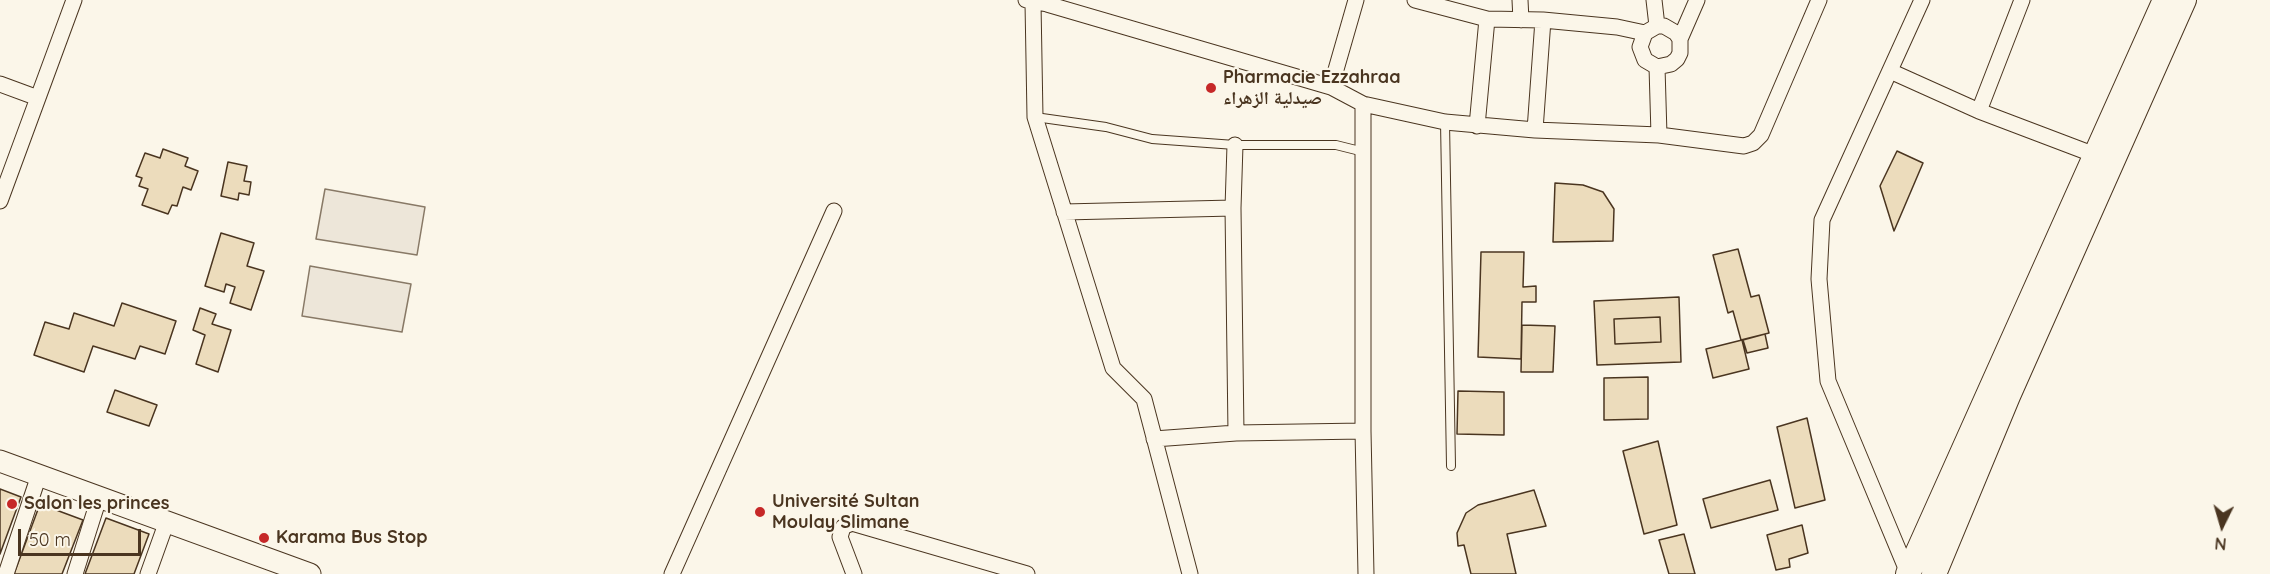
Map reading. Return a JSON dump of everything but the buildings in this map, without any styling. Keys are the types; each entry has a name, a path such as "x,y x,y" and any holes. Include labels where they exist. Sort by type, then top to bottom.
{"main road":[{"path":"1908,574 2165,0"},
{"path":"1934,574 2007,396 2184,0"}],"street":[{"path":"0,201 74,0"},
{"path":"1331,87 1356,0"},
{"path":"1415,0 1487,19 1543,20 1651,30 1671,28 1680,39"},
{"path":"1520,0 1521,20"},
{"path":"1654,0 1651,30 1641,40 1641,54 1645,60 1658,67 1671,64 1677,59 1680,53 1680,39 1697,0"},
{"path":"1190,574 1144,399 1113,368 1035,117 1039,2 1331,87 1363,104 1445,122 1535,130 1659,135 1744,146 1753,144 1761,135 1819,0"},
{"path":"1908,574 1828,381 1819,279 1822,220 1922,0"},
{"path":"1979,111 2022,0"},
{"path":"1477,126 1487,19"},
{"path":"1535,130 1543,20"},
{"path":"1658,67 1659,135"},
{"path":"1890,71 1979,111 2095,155"},
{"path":"0,84 38,98"},
{"path":"1363,104 1363,431 1366,574"},
{"path":"1235,145 1233,208 1236,433"},
{"path":"1064,212 1233,208"},
{"path":"672,574 834,211"},
{"path":"1154,439 1236,433 1363,431"},
{"path":"0,461 310,574"},
{"path":"6,574 39,475"},
{"path":"75,574 99,498"},
{"path":"148,574 167,520"},
{"path":"854,574 840,537 843,527 852,523 1027,574"}],"lane":[{"path":"1035,117 1106,127 1152,139 1235,145 1336,145 1364,152"},
{"path":"1445,122 1450,466"}],"shaded area":[{"path":"325,189 425,207 417,255 316,239"},
{"path":"310,266 411,284 402,332 302,316"}],"place":[{"name":"Pharmacie Ezzahraa صيدلية الزهراء","path":"1211,88"},
{"name":"Salon les princes","path":"12,504"},
{"name":"Université Sultan Moulay Slimane","path":"760,512"},
{"name":"Karama Bus Stop","path":"264,538"}]}
